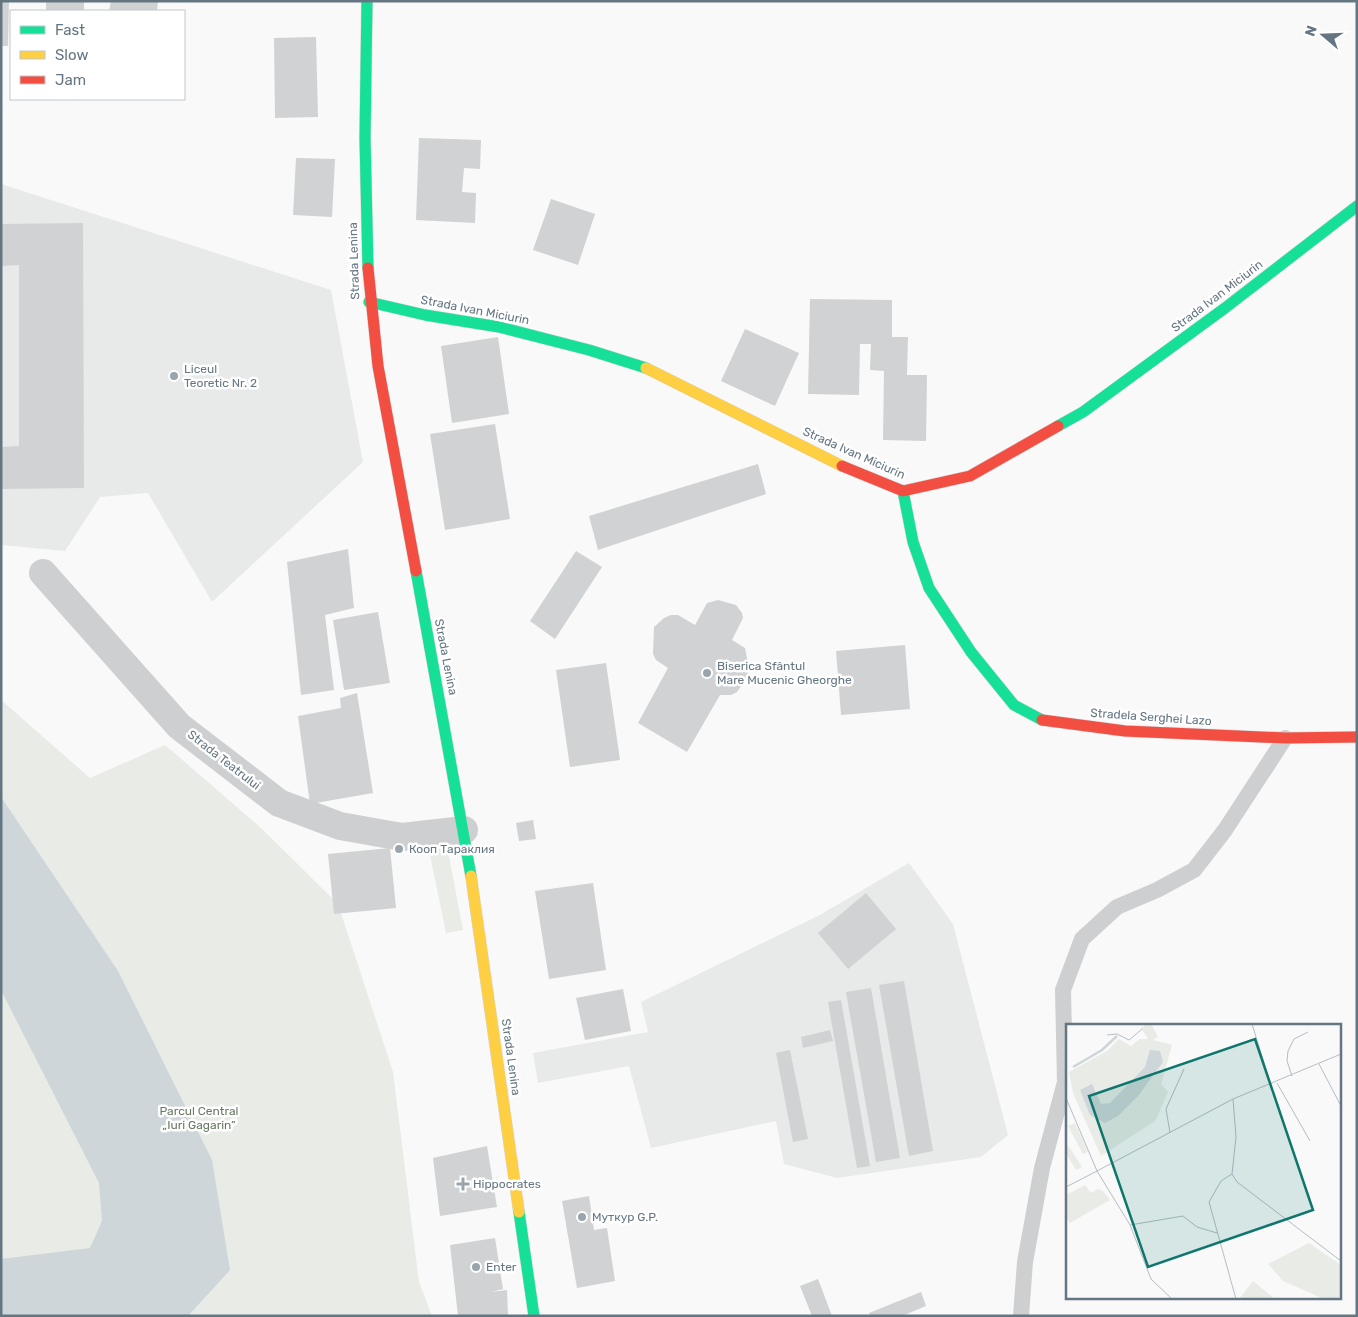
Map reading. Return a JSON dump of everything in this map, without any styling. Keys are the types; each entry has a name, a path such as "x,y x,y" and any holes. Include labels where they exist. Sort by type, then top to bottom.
{"street":[{"name":"Strada Lenina","path":"367,1 364,152 369,302 378,366 464,830 534,1316"},
{"name":"Strada Ivan Miciurin","path":"369,302 425,315 499,327 589,350 651,370 838,464 903,491 970,476 1083,412 1225,308 1357,206"},
{"name":"Stradela Serghei Lazo","path":"903,491 912,542 929,588 971,652 1014,705 1044,721 1125,731 1285,738 1357,737"},
{"name":"Strada Teatrului","path":"44,573 179,726 279,803 340,826 402,837 464,830"}],"lane":[{"path":"1021,1316 1025,1262 1042,1168 1065,1082 1063,990 1082,939 1117,907 1157,890 1194,870 1225,830 1285,738"}],"shaded area":[{"name":"Liceul Teoretic Nr. 2","path":"1,184 331,290 363,462 212,602 148,493 100,497 65,551 1,545"},
{"path":"1,797 118,971 212,1160 230,1270 188,1316 1,1316 1,1259 90,1248 102,1221 99,1183 1,990"},
{"path":"909,863 953,924 1008,1135 981,1157 837,1178 784,1164 776,1121 651,1148 629,1066 538,1083 533,1053 648,1032 641,1002 818,916"}],"green space":[{"name":"Parcul Central „Iuri Gagarin”","path":"1,700 90,778 165,745 260,827 338,904 393,1072 419,1282 432,1316 1,1316"},
{"path":"447,846 463,930 446,933 429,850"}],"building":[{"path":"1,1 9,1 8,46 1,46"},
{"path":"46,1 84,1 84,10 46,10"},
{"path":"111,1 158,1 157,10 109,10"},
{"path":"316,37 318,117 275,118 274,38"},
{"path":"419,138 481,140 480,169 464,168 462,192 476,193 475,223 416,220"},
{"path":"296,158 335,159 332,217 293,215"},
{"path":"551,199 595,214 578,265 533,250"},
{"path":"83,223 84,488 1,489 1,447 19,446 19,265 1,266 1,224"},
{"path":"810,299 892,300 892,337 908,337 907,375 927,375 926,441 883,440 884,371 870,370 871,344 860,344 859,395 808,394"},
{"path":"745,329 799,353 775,406 721,381"},
{"path":"498,337 509,414 452,423 441,346"},
{"path":"495,424 510,519 445,530 430,434"},
{"path":"758,464 766,494 598,550 589,516"},
{"path":"348,549 354,608 325,615 334,690 301,695 287,562"},
{"path":"576,551 602,567 555,639 530,621"},
{"name":"Biserica Sfântul Mare Mucenic Gheorghe","path":"718,600 736,605 742,613 743,618 732,640 745,648 749,668 747,678 737,692 731,695 720,695 687,752 638,723 668,668 656,660 653,654 654,627 664,618 671,615 678,615 695,625 707,603"},
{"path":"378,612 390,683 344,690 333,620"},
{"path":"905,645 910,709 841,715 836,651"},
{"path":"606,663 620,760 570,767 556,670"},
{"path":"357,693 373,793 310,804 298,716 341,708 340,698"},
{"path":"533,820 536,839 519,841 516,823"},
{"path":"390,848 396,908 334,914 328,854"},
{"path":"593,883 606,970 549,979 535,891"},
{"path":"866,893 896,929 848,969 818,933"},
{"path":"904,981 933,1151 909,1156 879,985"},
{"path":"871,988 900,1158 876,1162 846,992"},
{"path":"623,989 631,1031 585,1040 576,998"},
{"path":"841,1000 870,1166 857,1168 828,1002"},
{"path":"830,1030 833,1041 803,1048 801,1037"},
{"path":"790,1050 808,1139 793,1142 776,1053"},
{"path":"487,1146 497,1207 440,1216 433,1158"},
{"path":"589,1196 594,1230 607,1228 615,1281 577,1288 562,1201"},
{"name":"Enter","path":"495,1238 503,1289 491,1292 507,1290 508,1316 458,1316 450,1245"},
{"path":"818,1279 832,1316 812,1316 800,1286"},
{"path":"921,1292 926,1306 902,1316 870,1316 869,1313"}],"traffic: fast":[{"path":"367,1 365,138 368,268"},
{"path":"1058,426 1083,412 1225,308 1357,206"},
{"path":"369,302 425,315 499,327 589,350 646,368"},
{"path":"903,491 913,542 929,588 971,652 1014,705 1042,720"},
{"path":"416,571 471,876"},
{"path":"519,1212 534,1316"}],"traffic: slow":[{"path":"646,368 842,466"},
{"path":"471,876 519,1212"}],"traffic: jam":[{"path":"368,268 378,366 416,571"},
{"path":"842,466 903,491 970,476 1058,426"},
{"path":"1042,720 1125,731 1285,738 1357,737"}],"place":[{"name":"Liceul Teoretic Nr. 2","path":"174,376"},
{"name":"Biserica Sfântul Mare Mucenic Gheorghe","path":"707,673"},
{"name":"Кооп Тараклия","path":"399,849"},
{"name":"Hippocrates","path":"463,1184"},
{"name":"Муткур G.P.","path":"582,1217"},
{"name":"Enter","path":"476,1267"}]}
